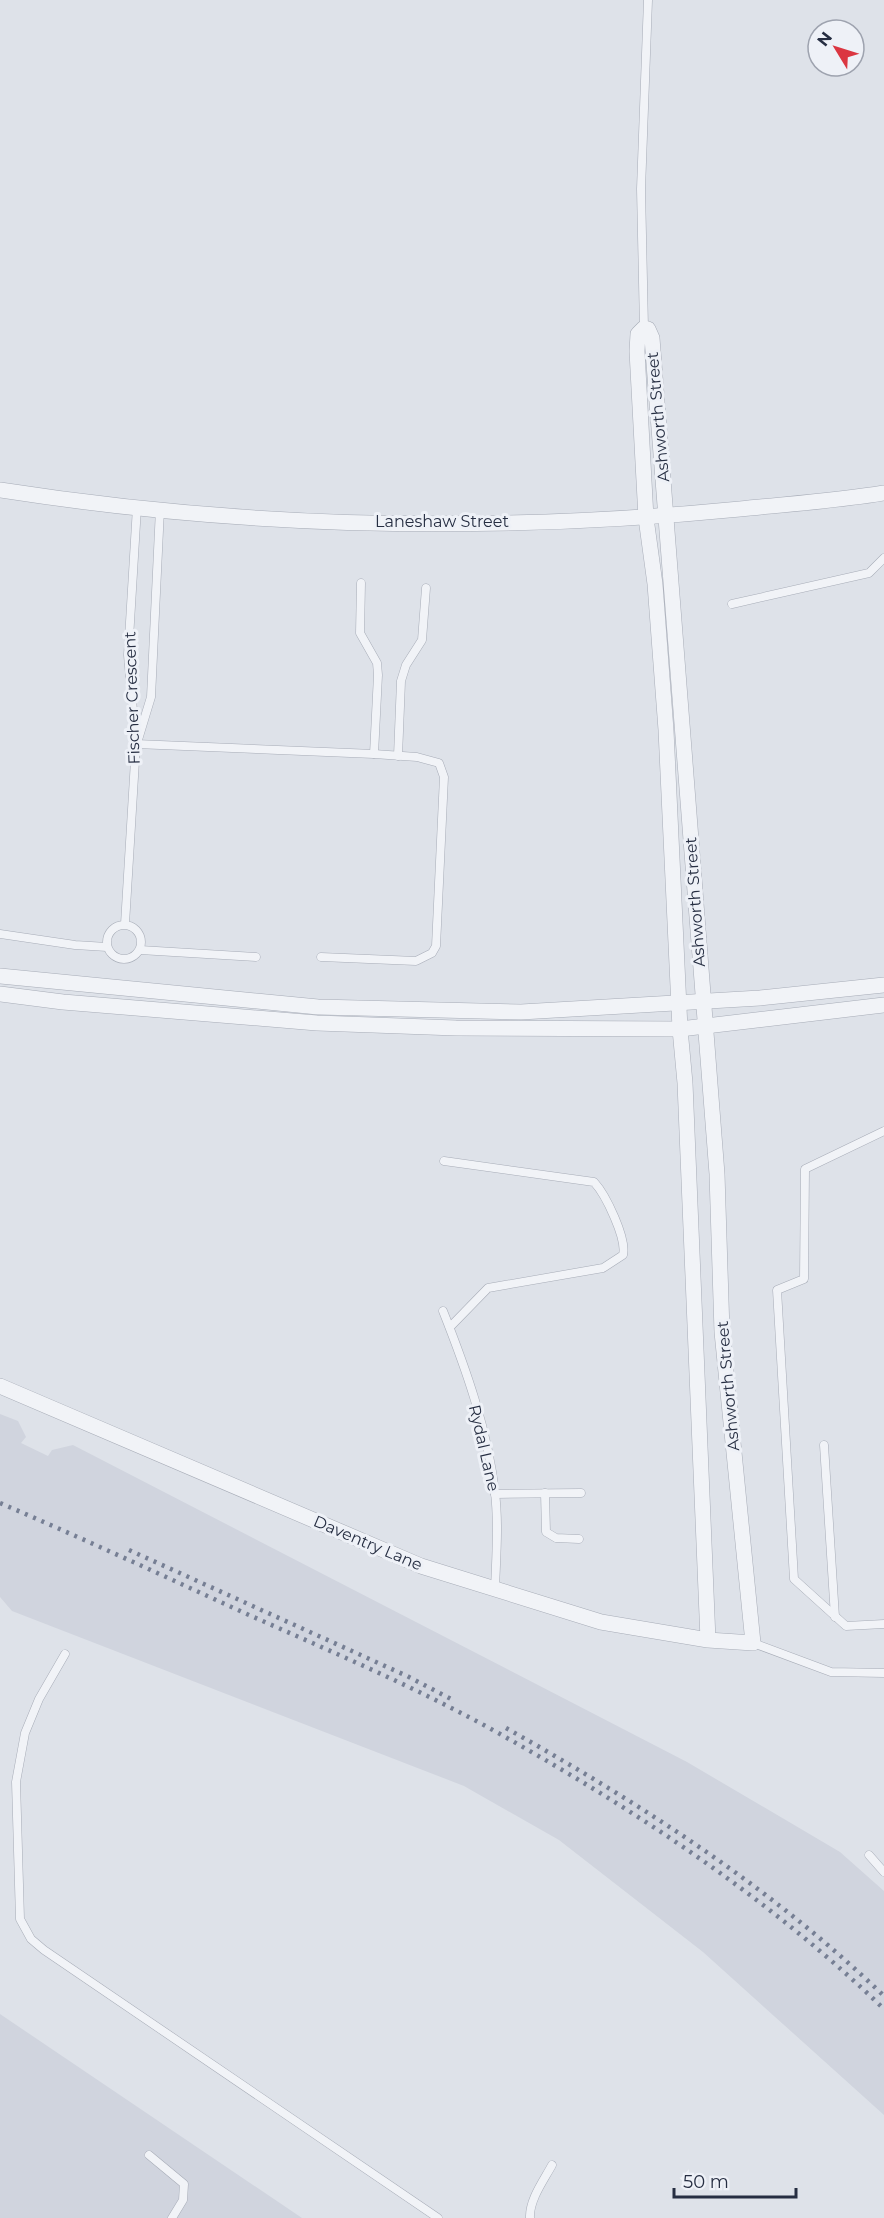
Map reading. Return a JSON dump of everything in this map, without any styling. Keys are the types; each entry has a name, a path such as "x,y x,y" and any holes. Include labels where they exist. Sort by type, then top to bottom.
{"street":[{"name":"Ashworth Street","path":"708,1640 690,1175 680,1029 665,719 655,584 646,518 637,340 644,328 648,329 652,338 667,516 702,1001 717,1174 722,1332 753,1643"},
{"name":"Laneshaw Street","path":"0,490 160,509 287,518 440,524 646,518 884,493"},
{"path":"0,976 318,1007 521,1012 760,999 884,985"},
{"path":"0,994 63,1002 317,1023 456,1028 680,1029 884,1005"},
{"name":"Daventry Lane","path":"0,1386 421,1566 601,1622 708,1640 753,1643"}],"lane":[{"path":"644,328 641,189 648,0"},
{"name":"Fischer Crescent","path":"125,924 136,744 128,655 137,507"},
{"path":"160,509 151,697 136,744 398,756 434,760 444,772 436,946 432,953 416,961 321,957"},
{"path":"732,604 869,573 884,558"},
{"path":"362,583 360,633 377,663 378,675 375,754"},
{"path":"398,756 402,673 422,640 426,588"},
{"path":"140,950 141,936 138,930 125,924 119,925 109,934 107,947 110,953 122,960 129,959 140,950 256,957"},
{"path":"0,934 75,945 107,947"},
{"path":"884,1131 804,1169 804,1280 777,1290 794,1579 846,1626 884,1624"},
{"path":"444,1161 594,1182 606,1199 625,1247 623,1255 603,1268 488,1288 450,1327"},
{"name":"Rydal Lane","path":"443,1311 484,1439 495,1494 495,1590"},
{"path":"824,1445 836,1617"},
{"path":"545,1493 546,1532 556,1538 579,1539"},
{"path":"495,1494 581,1493"},
{"path":"753,1643 831,1672 884,1673"},
{"path":"65,1654 39,1699 25,1733 18,1766 15,1836 18,1902 24,1929 44,1950 438,2218"},
{"path":"868,1855 884,1872"},
{"path":"149,2155 182,2180 184,2184 183,2200 172,2218"},
{"path":"530,2218 541,2184 552,2165"}],"shaded area":[{"path":"0,1414 18,1421 26,1437 21,1443 48,1456 52,1450 73,1445 687,1762 840,1852 884,1891 884,2115 703,1952 559,1840 464,1786 12,1611 0,1597"},
{"path":"0,2014 302,2218 0,2218"}],"railway":[{"path":"0,1503 402,1684 491,1729 595,1790 696,1856 793,1929 884,2009"},
{"path":"129,1550 407,1676 453,1700"},
{"path":"506,1728 606,1787 704,1850 797,1919 884,1996"}]}
